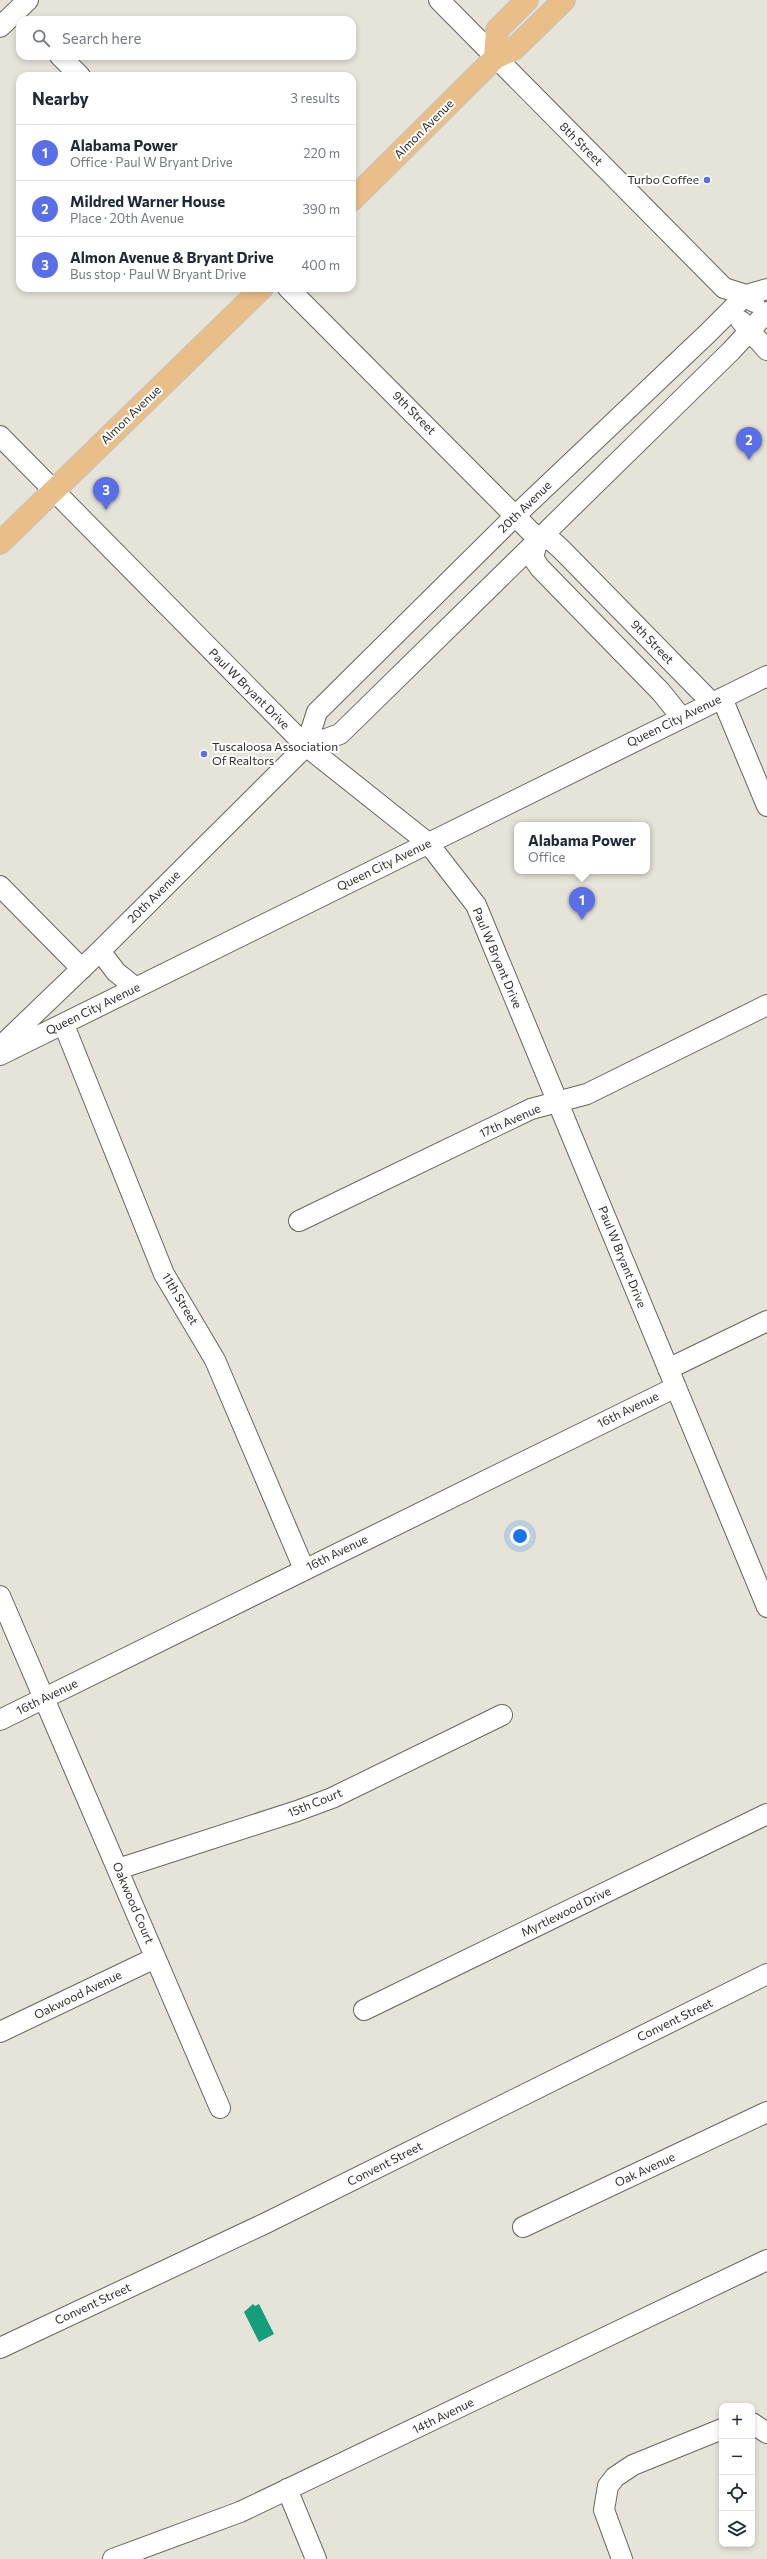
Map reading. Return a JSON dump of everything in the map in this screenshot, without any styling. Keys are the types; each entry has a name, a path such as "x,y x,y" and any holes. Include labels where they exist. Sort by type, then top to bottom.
{"main road":[{"path":"495,58 497,30 527,0"},
{"name":"Almon Avenue","path":"356,196 495,58 514,49 564,0"},
{"name":"Almon Avenue","path":"0,543 258,292"}],"street":[{"name":"8th Street","path":"439,0 724,288 746,295 767,314"},
{"path":"0,27 19,8"},
{"path":"64,60 76,72"},
{"path":"724,288 729,310 750,330 767,350"},
{"name":"20th Avenue","path":"306,746 314,714 516,515 703,338 729,310 746,295 767,289"},
{"name":"9th Street","path":"292,292 516,515 538,539 551,540 717,700 767,806"},
{"name":"20th Avenue","path":"0,1047 82,969 306,746 340,734 720,362 767,314"},
{"name":"Paul W Bryant Drive","path":"0,436 306,746 428,843 476,905 767,1607"},
{"path":"538,539 533,558 540,568 661,692 681,717"},
{"name":"Queen City Avenue","path":"0,1055 681,717 767,676"},
{"path":"0,886 82,969"},
{"path":"100,951 116,972 136,988"},
{"name":"17th Avenue","path":"299,1221 531,1109 587,1094 767,1005"},
{"name":"11th Street","path":"64,1024 164,1274 215,1360 304,1569"},
{"path":"668,1369 767,1321"},
{"name":"16th Avenue","path":"0,1720 676,1387"},
{"name":"Oakwood Court","path":"0,1596 220,2108"},
{"name":"15th Court","path":"118,1868 297,1811 332,1798 502,1715"},
{"name":"Myrtlewood Drive","path":"364,2010 767,1814"},
{"name":"Oakwood Avenue","path":"0,2032 155,1958"},
{"name":"Convent Street","path":"0,2348 266,2223 767,1974"},
{"name":"Oak Avenue","path":"523,2227 767,2112"},
{"name":"14th Avenue","path":"113,2559 240,2512 767,2260"},
{"path":"755,2425 767,2433"},
{"path":"622,2559 604,2510 608,2486 615,2477 633,2465 719,2430"},
{"path":"287,2489 316,2559"}],"shaded area":[{"path":"253,2304 255,2306 259,2304 274,2334 259,2342 244,2312"}],"place":[{"name":"Turbo Coffee","path":"707,180"},
{"name":"Mildred Warner House","path":"749,460"},
{"name":"Almon Avenue & Bryant Drive","path":"106,510"},
{"name":"Tuscaloosa Association Of Realtors","path":"204,754"},
{"name":"Alabama Power","path":"582,920"}]}
